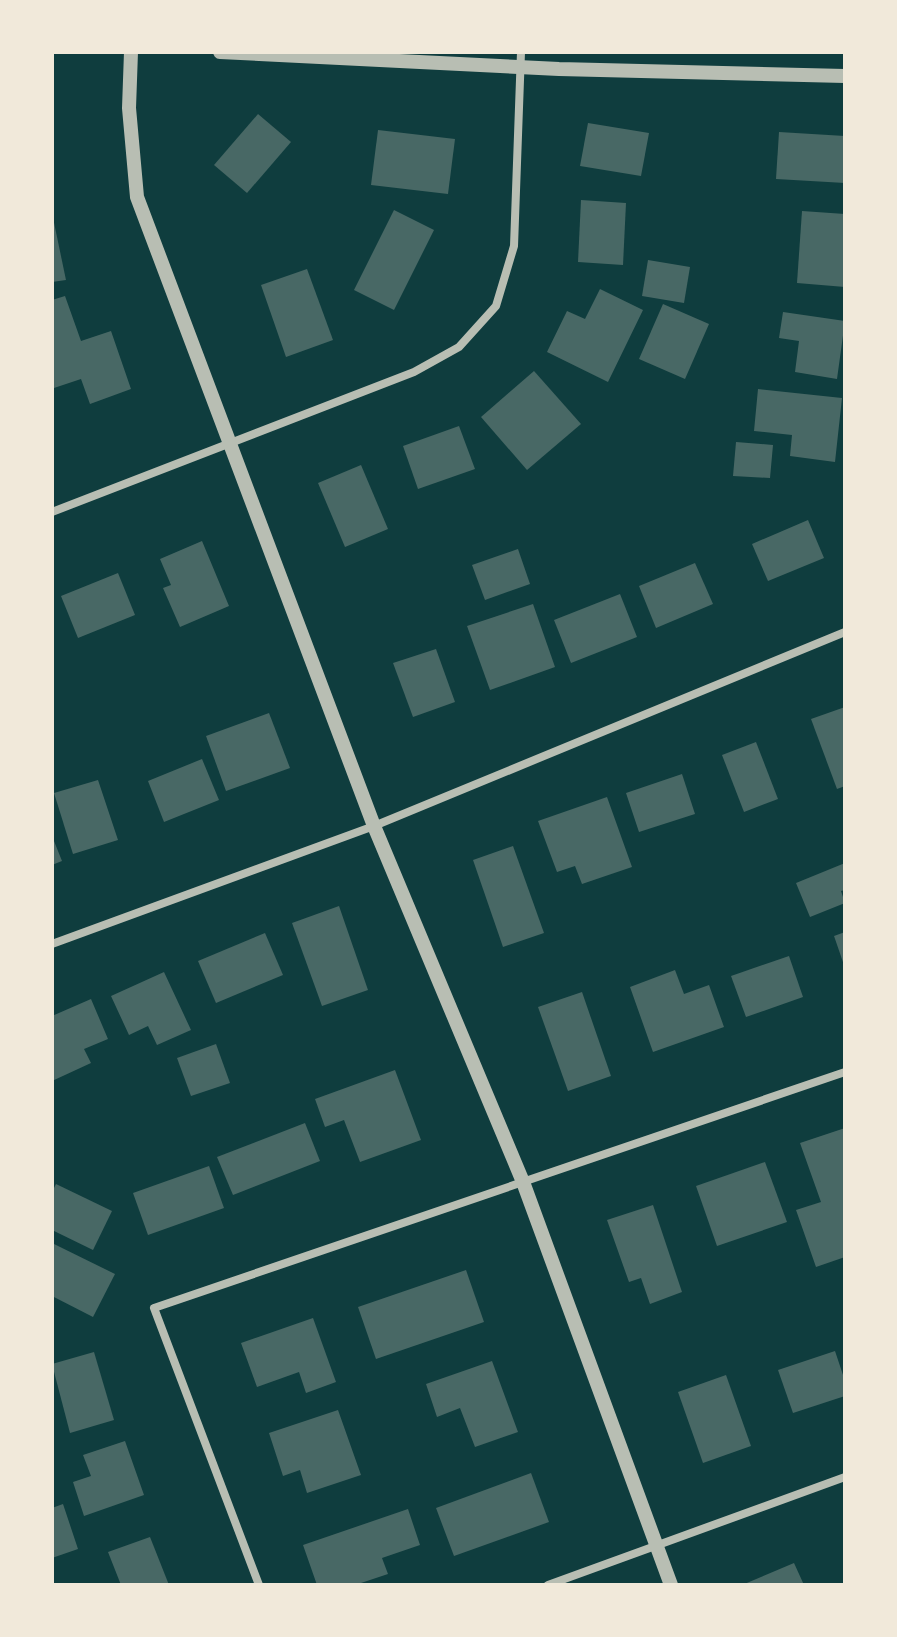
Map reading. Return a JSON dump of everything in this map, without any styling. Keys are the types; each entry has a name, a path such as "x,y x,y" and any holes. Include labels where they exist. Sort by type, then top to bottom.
{"street":[{"path":"131,52 129,108 137,197 374,826 523,1182 671,1585"},
{"path":"220,52 521,59 845,76"},
{"path":"52,512 414,372 459,347 496,306 514,246 521,59"},
{"path":"52,944 374,826 845,632"},
{"path":"259,1585 154,1308 845,1072"},
{"path":"548,1585 845,1477"}],"building":[{"path":"258,114 291,142 247,193 214,165"},
{"path":"588,123 649,133 641,176 580,166"},
{"path":"378,130 455,139 448,194 371,185"},
{"path":"779,132 845,136 845,183 776,179"},
{"path":"581,200 626,203 623,265 578,262"},
{"path":"394,210 434,230 394,310 354,290"},
{"path":"802,211 845,214 845,287 797,283"},
{"path":"52,213 66,280 52,282"},
{"path":"648,260 690,267 684,303 642,296"},
{"path":"307,269 333,340 286,357 261,285"},
{"path":"600,289 643,310 608,382 547,352 567,311 585,319"},
{"path":"65,296 81,341 111,331 131,389 90,404 81,379 54,388 52,300"},
{"path":"663,304 709,324 685,379 639,359"},
{"path":"783,312 845,321 837,379 795,372 799,341 779,338"},
{"path":"534,371 581,424 527,470 481,417"},
{"path":"758,389 842,398 835,462 790,456 792,435 754,431"},
{"path":"459,426 475,469 418,489 403,446"},
{"path":"736,442 773,445 770,478 733,476"},
{"path":"361,465 388,529 345,547 318,483"},
{"path":"808,520 824,558 768,581 752,544"},
{"path":"202,541 229,606 180,627 163,588 171,585 160,559"},
{"path":"518,549 530,584 485,600 472,565"},
{"path":"695,563 713,604 656,628 639,586"},
{"path":"118,573 135,615 78,638 61,596"},
{"path":"620,594 637,637 571,663 554,620"},
{"path":"533,604 555,667 490,690 467,626"},
{"path":"436,649 455,702 413,717 393,663"},
{"path":"845,707 845,786 837,789 811,719"},
{"path":"269,713 290,768 226,791 206,736"},
{"path":"756,742 778,799 744,812 722,755"},
{"path":"202,759 219,800 164,822 148,781"},
{"path":"682,774 695,814 639,832 626,793"},
{"path":"98,780 118,840 73,854 54,793"},
{"path":"607,797 632,867 582,884 575,866 557,872 538,821"},
{"path":"52,836 62,861 52,865"},
{"path":"513,846 544,933 503,947 473,860"},
{"path":"845,863 845,890 841,891 845,903 810,917 796,883"},
{"path":"339,906 368,990 322,1006 292,923"},
{"path":"845,932 845,968 834,936"},
{"path":"265,933 283,975 216,1003 198,961"},
{"path":"789,956 803,997 746,1017 731,976"},
{"path":"675,970 684,994 709,985 724,1027 653,1052 630,987"},
{"path":"164,972 191,1030 157,1045 148,1026 129,1035 111,996"},
{"path":"582,992 611,1076 568,1091 538,1007"},
{"path":"91,999 108,1039 84,1049 91,1063 52,1081 52,1016"},
{"path":"216,1044 230,1083 191,1096 177,1058"},
{"path":"395,1070 421,1140 360,1162 344,1120 325,1127 315,1099"},
{"path":"305,1123 320,1161 233,1195 217,1157"},
{"path":"845,1128 845,1257 816,1267 796,1210 821,1202 800,1143"},
{"path":"765,1162 787,1222 717,1246 696,1186"},
{"path":"209,1166 224,1208 148,1235 133,1193"},
{"path":"56,1184 112,1211 93,1250 52,1230 52,1192"},
{"path":"653,1205 682,1292 650,1304 641,1278 629,1282 607,1220"},
{"path":"54,1244 115,1274 93,1317 52,1296"},
{"path":"466,1270 484,1322 376,1359 358,1307"},
{"path":"313,1318 336,1382 306,1393 299,1372 257,1387 241,1343"},
{"path":"835,1351 845,1381 845,1396 793,1413 778,1370"},
{"path":"94,1352 114,1420 70,1433 52,1364"},
{"path":"492,1361 518,1432 475,1447 460,1408 437,1417 426,1384"},
{"path":"726,1375 751,1446 703,1463 678,1392"},
{"path":"338,1410 361,1475 307,1493 300,1470 283,1476 269,1433"},
{"path":"125,1441 144,1495 84,1516 73,1482 91,1476 83,1455"},
{"path":"531,1473 549,1522 454,1556 436,1508"},
{"path":"63,1504 78,1549 52,1558 52,1508"},
{"path":"408,1509 420,1545 382,1558 388,1574 355,1585 317,1585 303,1545"},
{"path":"150,1537 169,1585 121,1585 108,1552"},
{"path":"794,1563 804,1585 742,1585"}]}
